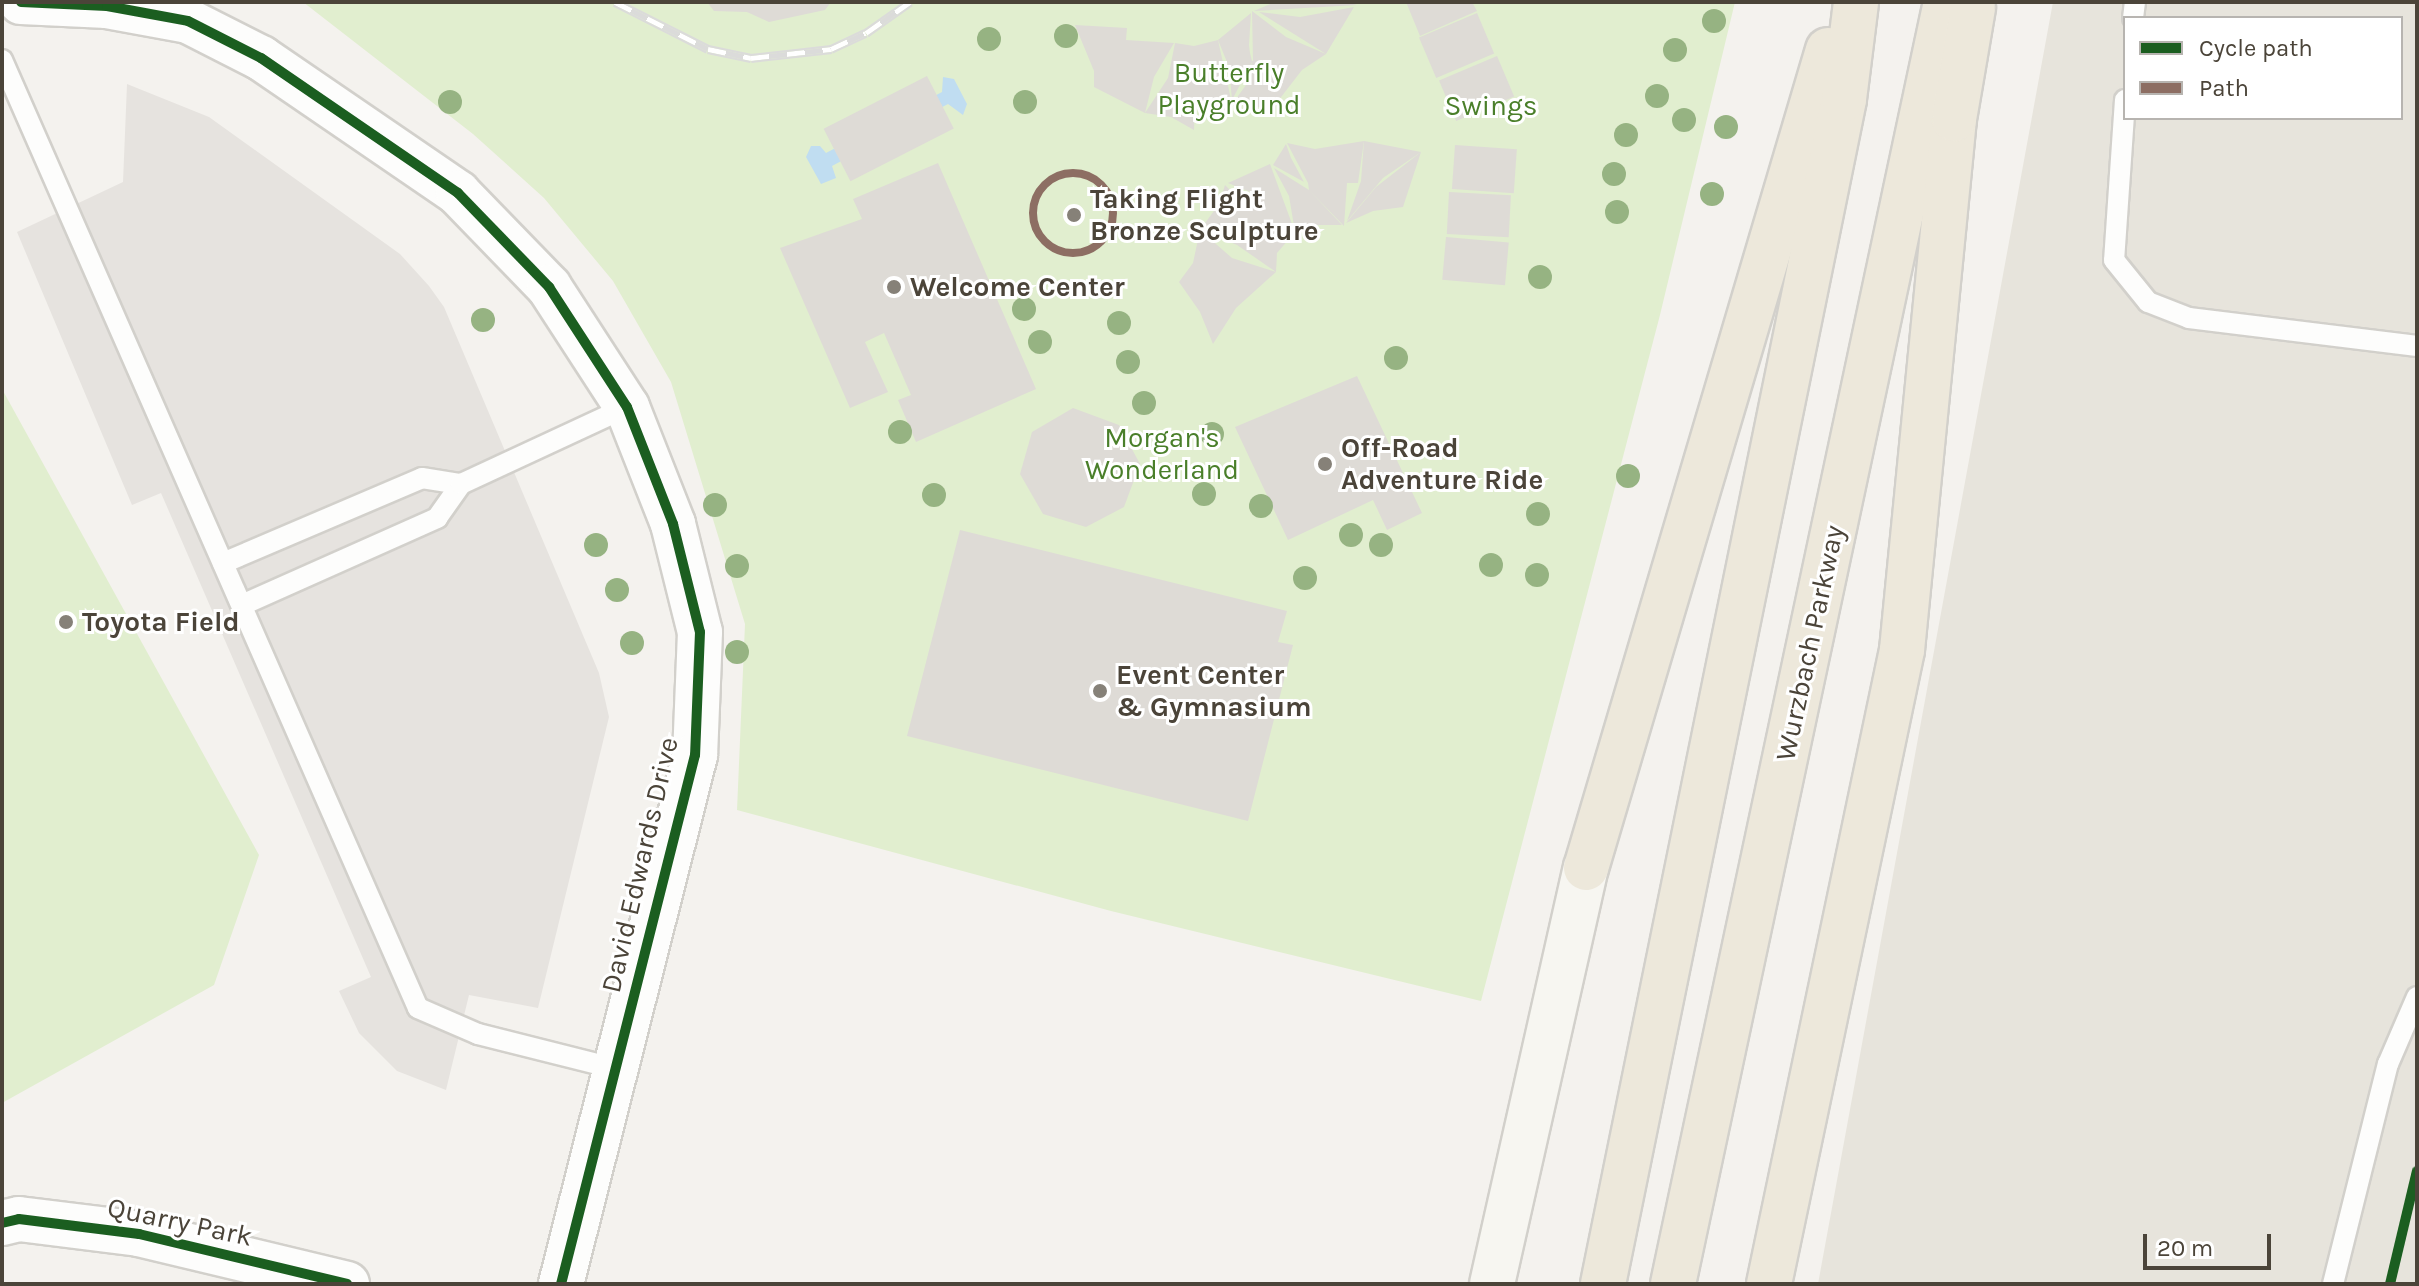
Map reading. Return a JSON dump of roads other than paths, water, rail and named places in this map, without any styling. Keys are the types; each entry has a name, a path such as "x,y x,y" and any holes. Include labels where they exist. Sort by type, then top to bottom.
{"highway":[{"path":"1586,868 1842,2"},
{"path":"1603,1284 1844,99 1856,2"},
{"name":"Wurzbach Parkway","path":"1673,1284 1946,2"},
{"path":"1769,1284 1902,650 1954,119 1973,2"}],"main road":[{"path":"1492,1284 1586,868"}],"street":[{"name":"David Edwards Drive","path":"21,2 107,6 188,21 274,66 458,193 549,287 627,407 673,524 700,632 695,755 561,1284"},
{"name":"Quarry Park","path":"2,1223 19,1219 139,1234 347,1284"}],"lane":[{"path":"2,60 418,1008 478,1034 617,1069"},
{"path":"2124,120 2114,260 2148,302 2189,318 2417,346"},
{"path":"242,605 437,518 461,484 627,407"},
{"path":"223,563 422,478 461,484"},
{"path":"2333,1284 2388,1064 2417,997"}],"water":[{"path":"943,77 954,79 967,104 963,115 948,104 832,166 836,178 821,184 806,157 811,146 820,146 826,153 942,92"}],"railway":[{"path":"615,2 708,49 751,58 831,49 866,33 910,2"}],"place":[{"name":"Taking Flight Bronze Sculpture","path":"1074,215"},
{"name":"Welcome Center","path":"894,287"},
{"name":"Off-Road Adventure Ride","path":"1325,464"},
{"name":"Toyota Field","path":"66,622"},
{"name":"Event Center & Gymnasium","path":"1100,691"}],"park label":[{"name":"Butterfly Playground","path":"1229,89"},
{"name":"Swings","path":"1491,106"},
{"name":"Morgan's Wonderland","path":"1162,454"}]}
